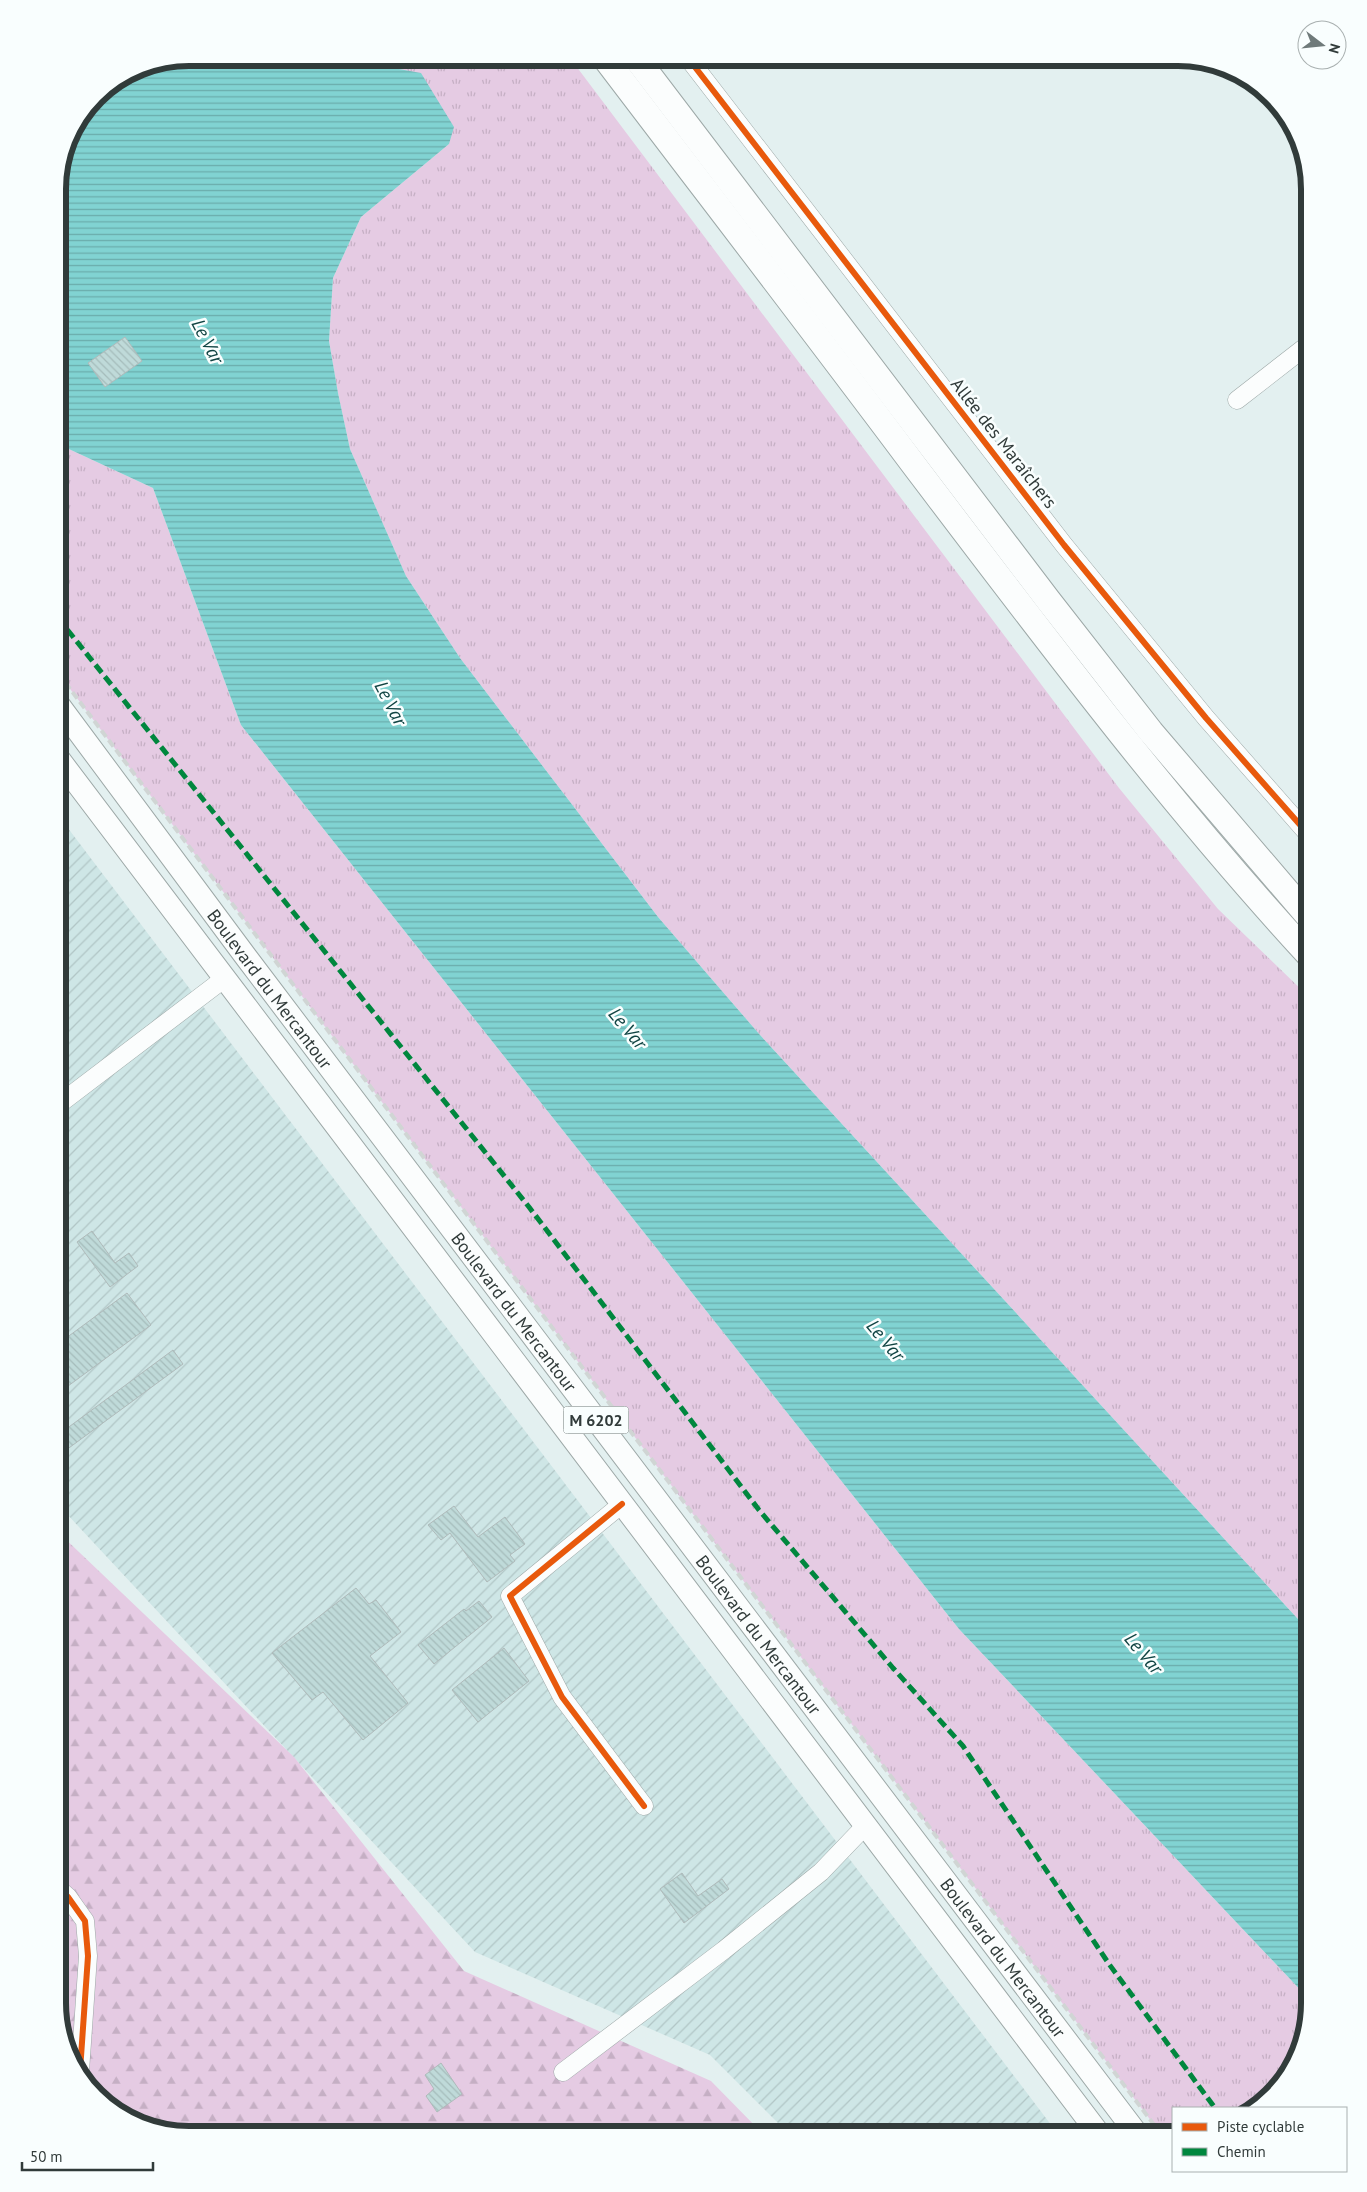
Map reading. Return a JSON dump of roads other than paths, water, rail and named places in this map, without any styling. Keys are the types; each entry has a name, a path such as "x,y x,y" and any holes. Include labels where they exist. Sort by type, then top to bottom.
{"highway":[{"path":"611,66 1051,646 1209,842 1301,945"},
{"path":"642,66 1048,600 1151,732 1301,907"}],"main road":[{"name":"Boulevard du Mercantour","path":"67,716 252,965 1131,2126"},
{"name":"Boulevard du Mercantour","path":"67,771 1093,2126"}],"street":[{"name":"Allée des Maraîchers","path":"695,67 1064,545 1206,718 1301,825"},
{"path":"1237,400 1301,351"},
{"path":"66,1099 225,978"},
{"path":"622,1504 510,1596 562,1697 644,1806"},
{"path":"563,2072 724,1950 821,1872 866,1825"},
{"path":"66,1895 84,1921 88,1956 81,2060"}],"water":[{"name":"Le Var","path":"383,66 421,73 454,127 449,144 361,217 333,278 329,341 350,449 406,576 460,658 658,917 760,1035 1301,1622 1301,1991 959,1629 241,725 153,488 67,448 67,174 76,142 87,121 102,102 121,87 142,76 174,67"}],"railway":[{"path":"67,685 1155,2126"}]}
